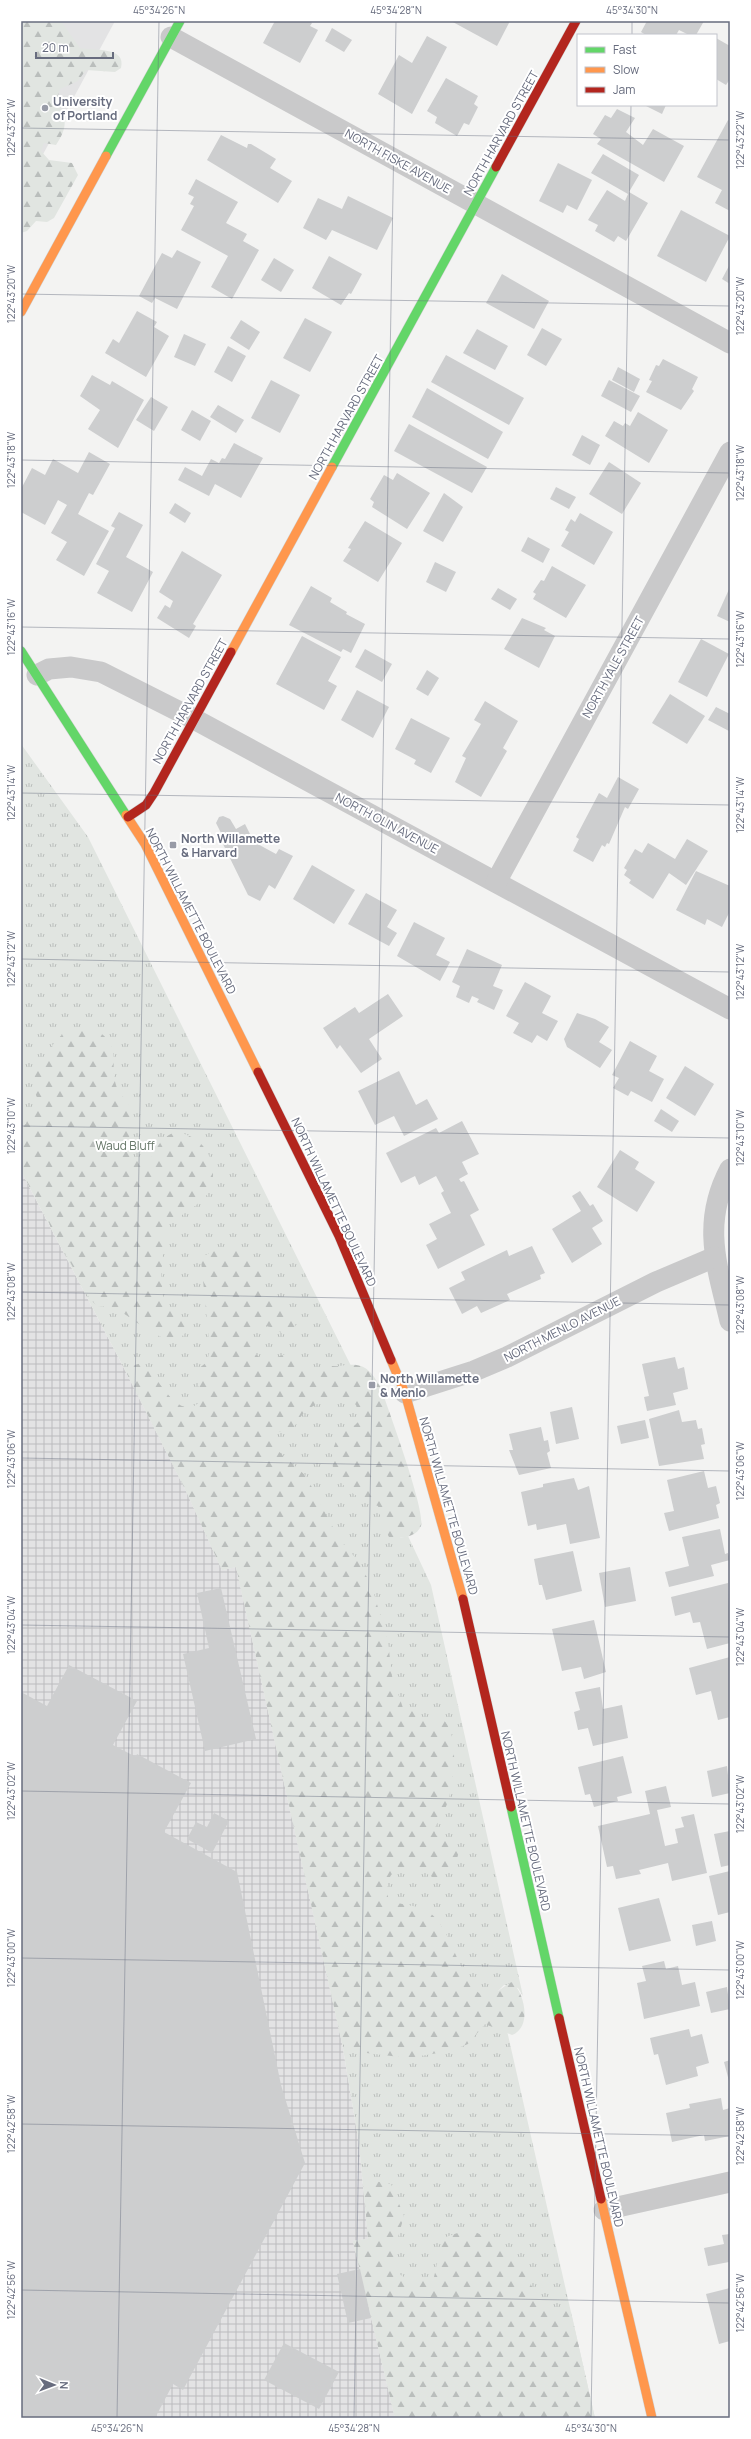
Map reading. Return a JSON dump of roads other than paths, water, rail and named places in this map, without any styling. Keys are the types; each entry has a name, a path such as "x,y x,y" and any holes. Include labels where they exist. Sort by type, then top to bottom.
{"main road":[{"name":"NORTH HARVARD STREET","path":"128,817 151,800 576,21"},
{"path":"21,312 175,29"},
{"name":"NORTH WILLAMETTE BOULEVARD","path":"21,651 148,850 333,1223 405,1393 460,1588 652,2418"}],"street":[{"name":"NORTH FISKE AVENUE","path":"175,29 476,204 730,343"},
{"name":"NORTH YALE STREET","path":"496,882 730,452"},
{"name":"NORTH OLIN AVENUE","path":"37,675 62,667 90,668 194,719 730,1009"},
{"path":"730,1169 717,1204 712,1228 715,1257 730,1321"},
{"name":"NORTH MENLO AVENUE","path":"405,1393 474,1371 507,1358 656,1282 715,1257"},
{"path":"604,2210 730,2182"}],"place":[{"name":"University of Portland","path":"45,108"},
{"name":"North Willamette & Harvard","path":"173,845"},
{"name":"North Willamette & Menlo","path":"372,1385"}],"park label":[{"name":"Waud Bluff","path":"125,1145"}]}
